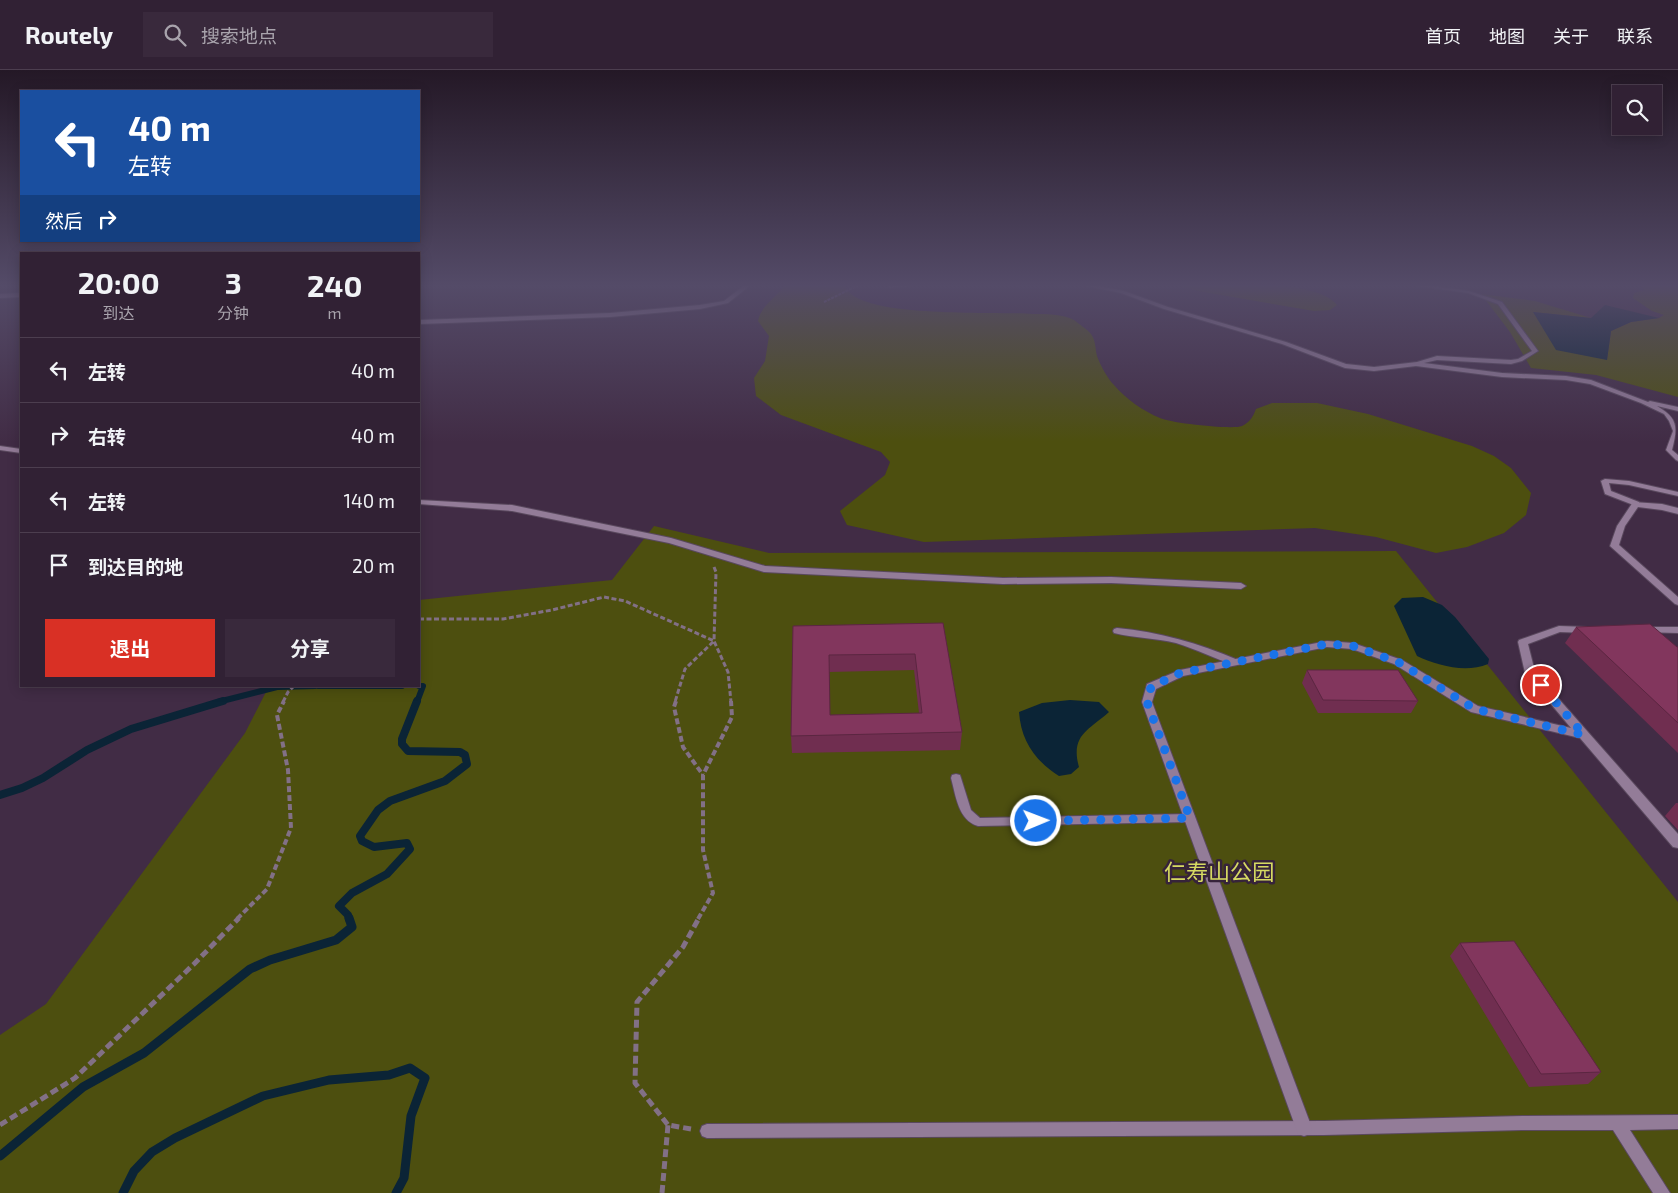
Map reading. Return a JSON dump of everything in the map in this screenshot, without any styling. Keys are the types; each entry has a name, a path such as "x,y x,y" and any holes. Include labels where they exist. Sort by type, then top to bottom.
{"street":[{"path":"0,448 20,451"},
{"path":"420,502 512,508 670,541 764,569 1003,581 1111,580 1241,586"},
{"path":"1678,511 1636,504 1621,526 1614,546 1678,602"},
{"path":"1599,630 1559,629 1523,642 1530,672 1678,843"},
{"path":"1638,630 1678,630"},
{"path":"1304,1128 1147,702 1151,687 1180,673 1327,644 1353,646 1398,662 1475,709 1584,735"}],"lane":[{"path":"1262,336 1345,366 1374,369 1416,364 1437,358 1511,362 1520,360 1535,351 1524,336"},
{"path":"1416,364 1502,375 1566,378 1591,382 1642,402 1666,414 1676,430 1669,450 1678,459"},
{"path":"1642,402 1678,409"},
{"path":"1636,504 1608,492 1605,481 1629,482 1678,494"},
{"path":"1117,630 1147,633 1187,643 1208,649 1235,662"},
{"path":"956,778 966,812 978,822 1190,818"},
{"path":"707,1131 1304,1128 1678,1122"},
{"path":"1617,1123 1662,1193"}],"path":[{"path":"707,1131 668,1125 635,1083 637,1002 683,947 713,894 703,850 703,775 732,717 728,672 714,641 716,572 708,553"},
{"path":"420,618 503,619 552,610 604,597 625,600 714,641"},
{"path":"703,775 683,747 674,707 685,669 714,641"},
{"path":"0,1125 75,1078 194,964 267,889 292,828 288,770 277,715 288,692 293,687"},
{"path":"662,1193 668,1125"}],"green space":[{"path":"769,336 1092,336 1100,363 1114,385 1135,404 1160,418 1201,425 1236,427 1242,426 1249,421 1256,409 1272,403 1317,403 1368,414 1472,446 1494,456 1511,468 1531,493 1526,515 1504,533 1467,547 1436,553 1376,537 1315,528 924,542 847,525 840,511 885,475 890,462 881,452 781,415 756,396 754,378 765,361"},
{"path":"1513,336 1571,336 1607,360 1610,336 1678,336 1678,397 1596,375 1531,368"},
{"name":"仁寿山公园","path":"654,526 769,553 1396,551 1678,902 1678,1193 0,1193 0,1035 46,1004 245,733 268,687 420,687 420,600 612,580"}],"water":[{"path":"1548,336 1610,336 1607,360 1556,350"},
{"path":"1423,597 1442,605 1455,617 1489,659 1488,664 1471,668 1452,667 1434,663 1417,656 1394,606 1402,598"},
{"path":"1070,700 1099,702 1109,712 1088,729 1079,740 1077,756 1079,767 1071,774 1059,776 1042,763 1030,749 1020,722 1019,712 1042,703"}],"building":[{"path":"943,623 962,732 791,736 793,626","holes":["915,654 922,713 830,715 829,655"]},
{"path":"1650,624 1678,647 1678,723 1576,627"},
{"path":"1307,670 1398,670 1418,701 1323,700"},
{"path":"1514,941 1601,1072 1541,1074 1460,943"}],"waterway":[{"path":"417,702 423,686 420,686"},
{"path":"218,702 277,687"},
{"path":"0,795 22,788 43,778 87,750 131,729 223,701"},
{"path":"349,919 348,915 339,906 352,893 387,874 410,849 407,843 374,847 362,841 360,836 378,810 390,801 445,781 467,764 465,755 460,752 408,751 402,744 402,739 417,701"},
{"path":"0,1156 83,1087 144,1053 250,969 270,960 336,940 352,927 349,918"},
{"path":"123,1193 134,1171 152,1152 175,1138 263,1096 329,1080 389,1075 410,1068 425,1078 411,1116 404,1178 396,1193"}],"route":[{"path":"1036,821 1190,818 1147,702 1151,687 1180,673 1327,644 1353,646 1398,662 1475,709 1584,735 1541,685"}]}
